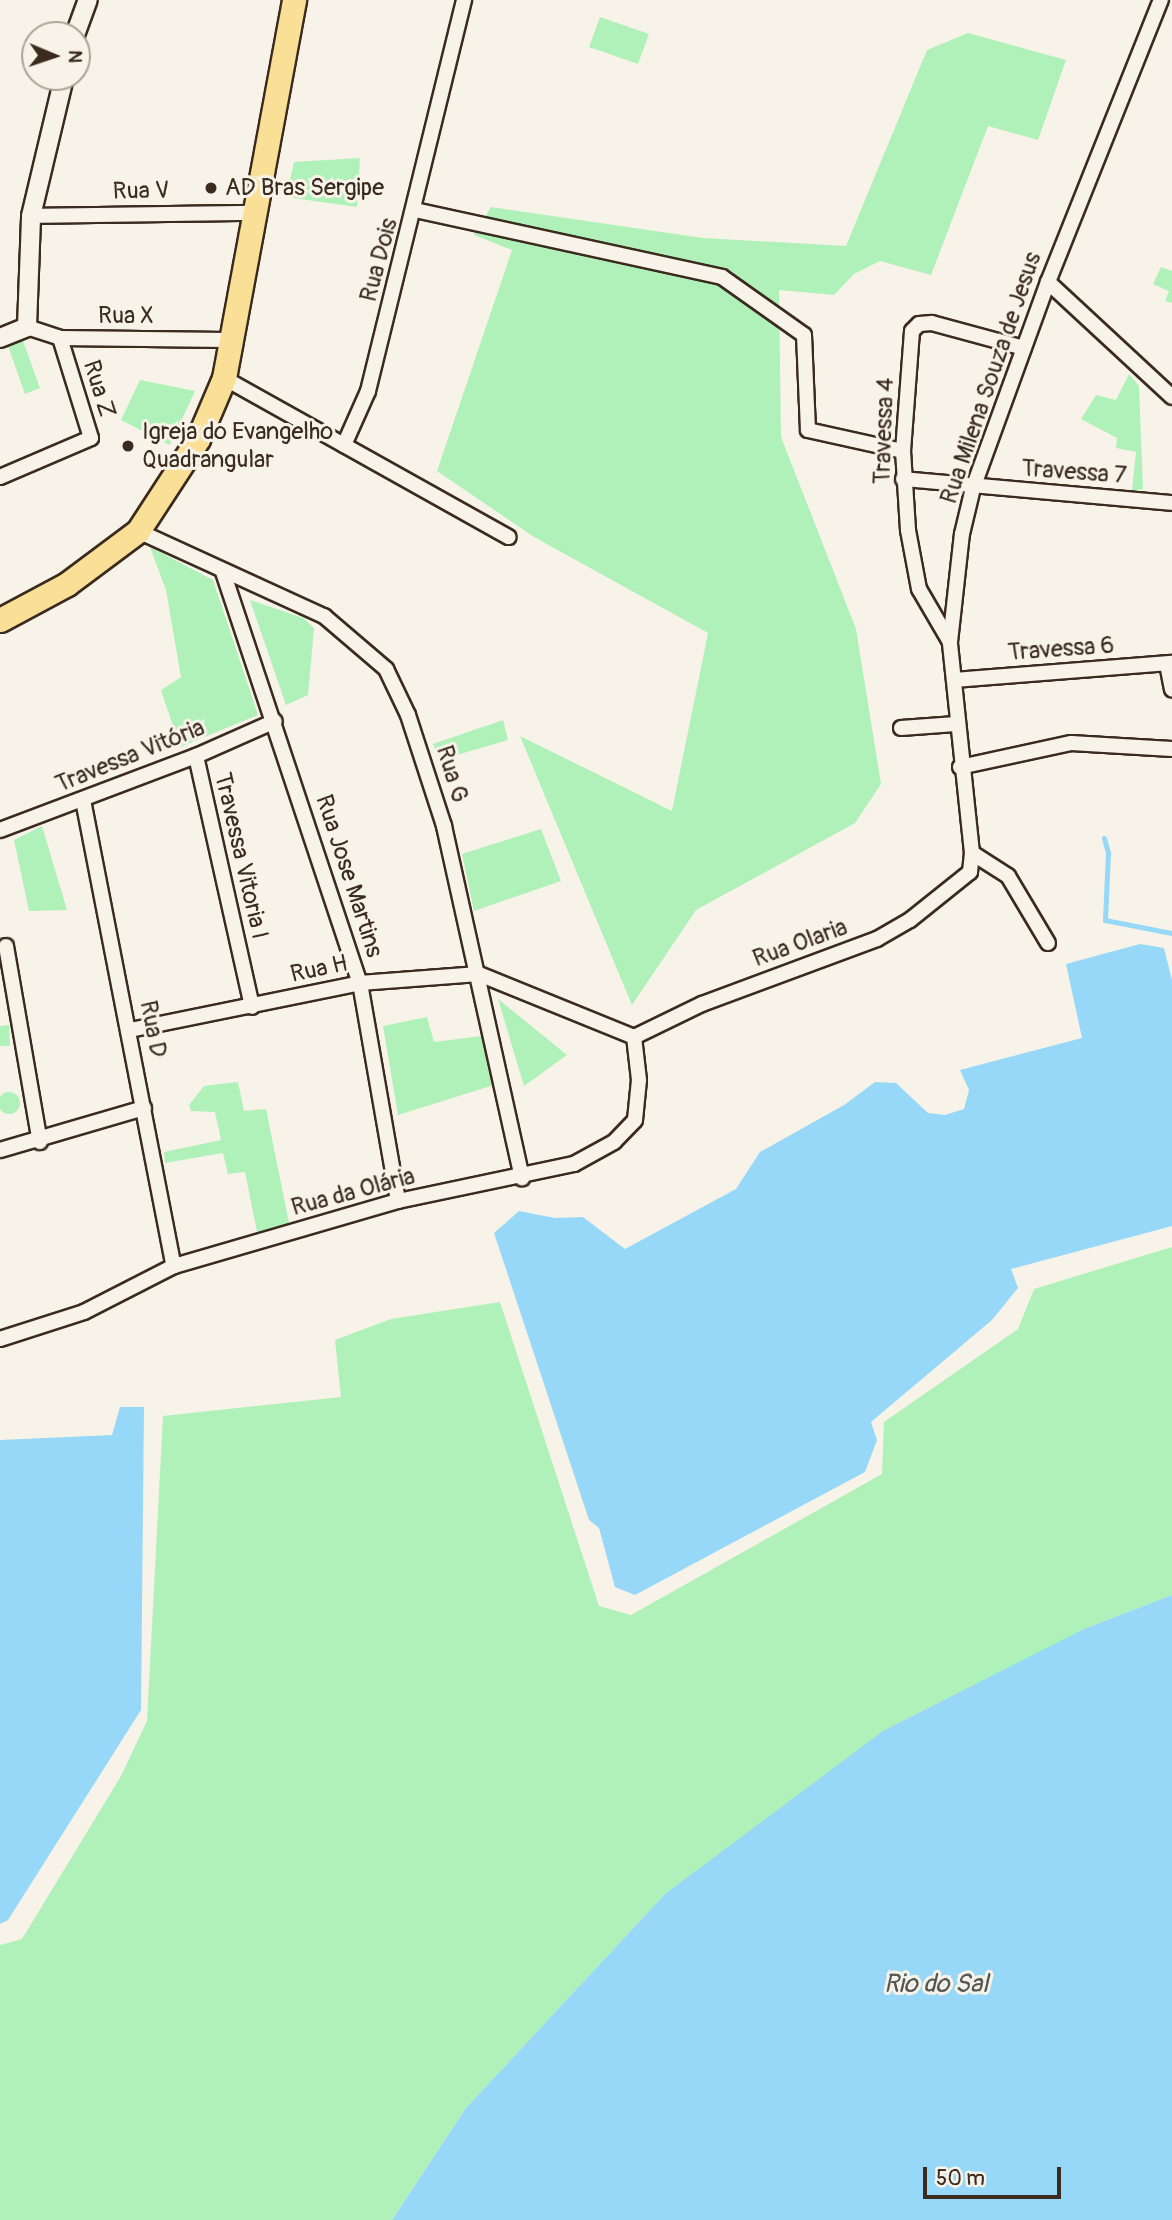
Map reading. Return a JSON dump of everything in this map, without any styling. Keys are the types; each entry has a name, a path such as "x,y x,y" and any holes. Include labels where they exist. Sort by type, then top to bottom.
{"main road":[{"path":"0,620 68,584 138,531 183,465 224,378 227,340 294,0"}],"street":[{"path":"80,21 88,0"},
{"name":"Rua Dois","path":"344,445 368,391 415,210 464,0"},
{"name":"Rua Milena Souza de Jesus","path":"970,872 972,853 960,767 950,642 956,566 973,488 1048,282 1161,0"},
{"path":"0,338 27,327 31,216 61,91"},
{"path":"415,210 722,277 804,335 808,430 903,451"},
{"name":"Rua V","path":"31,216 251,213"},
{"path":"1048,282 1172,397"},
{"name":"Travessa 4","path":"950,642 919,589 903,479 903,451 915,326 942,325 1024,348"},
{"name":"Rua X","path":"27,327 60,338 227,340"},
{"name":"Rua Z","path":"0,477 91,438 60,338"},
{"path":"224,378 509,537"},
{"name":"Travessa 7","path":"903,479 973,488 1172,503"},
{"name":"Rua G","path":"138,531 324,616 386,669 419,745 444,826 522,1178"},
{"name":"Rua Jose Martins","path":"223,572 275,721 360,983 398,1201"},
{"path":"1170,663 1172,690"},
{"name":"Travessa 6","path":"954,680 1170,663"},
{"name":"Travessa Vitória","path":"0,830 196,756 275,721"},
{"path":"901,728 956,724"},
{"path":"960,767 1072,743 1172,749"},
{"name":"Travessa Vitoria I","path":"196,756 252,1007"},
{"name":"Rua D","path":"83,800 174,1266"},
{"path":"972,853 1008,876 1048,943"},
{"name":"Rua Olaria","path":"634,1037 702,1004 877,939 910,920 970,872"},
{"path":"6,946 40,1142"},
{"name":"Rua H","path":"130,1030 360,983 479,975 634,1037"},
{"name":"Rua da Olária","path":"0,1339 84,1312 174,1266 398,1201 522,1178 574,1164 631,1127 639,1097 634,1037"},
{"path":"0,1150 40,1142 144,1108"}],"green space":[{"path":"600,17 649,34 638,64 589,47"},
{"path":"968,33 1066,60 1038,140 988,126 931,275 880,261 854,274 834,295 779,290 781,437 856,629 881,784 855,823 696,910 632,1005 520,736 672,811 708,633 534,537 437,471 512,250 474,235 491,207 703,238 846,246 927,50"},
{"path":"360,158 357,207 286,197 294,162"},
{"path":"1161,267 1172,271 1172,303 1165,301 1169,291 1153,284"},
{"path":"23,341 40,388 25,394 8,346"},
{"path":"1129,374 1139,386 1143,489 1132,491 1136,452 1116,448 1117,438 1081,419 1096,395 1116,400"},
{"path":"140,380 195,391 170,445 121,420"},
{"path":"150,547 213,580 258,715 180,747 161,690 181,677 166,590"},
{"path":"250,600 303,618 314,628 308,695 286,705"},
{"path":"503,720 508,740 440,760 433,744"},
{"path":"42,826 67,910 29,911 14,840"},
{"path":"541,829 561,881 474,911 462,854"},
{"path":"498,999 567,1055 524,1086"},
{"path":"427,1017 434,1042 482,1036 494,1085 398,1115 383,1026"},
{"path":"9,1025 10,1046 0,1046 0,1026"},
{"path":"238,1082 244,1111 266,1109 289,1223 257,1232 245,1172 228,1174 223,1153 165,1163 164,1152 221,1140 215,1112 191,1111 189,1105 204,1086"},
{"path":"9,1092 17,1095 20,1103 17,1111 9,1114 1,1111 -2,1103 1,1095"},
{"path":"1172,1247 1172,1595 1084,1629 982,1684 665,1894 466,2108 392,2220 0,2220 0,1945 22,1939 121,1776 147,1721 163,1416 341,1397 335,1340 391,1319 500,1302 599,1606 631,1615 882,1474 884,1422 1018,1329 1034,1289"}],"water":[{"path":"1140,944 1164,948 1172,980 1172,1226 1011,1269 1018,1288 992,1320 871,1422 877,1440 865,1472 635,1595 615,1587 599,1528 589,1520 494,1233 519,1211 555,1218 583,1217 625,1249 736,1189 760,1152 844,1105 875,1082 896,1083 928,1113 945,1115 964,1109 969,1090 960,1070 1082,1038 1066,964"},
{"path":"120,1407 144,1407 141,1710 8,1920 0,1924 0,1440 112,1435"},
{"name":"Rio do Sal","path":"1172,1595 1172,2220 392,2220 466,2108 665,1894 883,1731 1084,1629"}],"waterway":[{"path":"1104,838 1108,853 1105,920 1172,933"}],"place":[{"name":"AD Bras Sergipe","path":"211,188"},
{"name":"Igreja do Evangelho Quadrangular","path":"128,446"}]}
